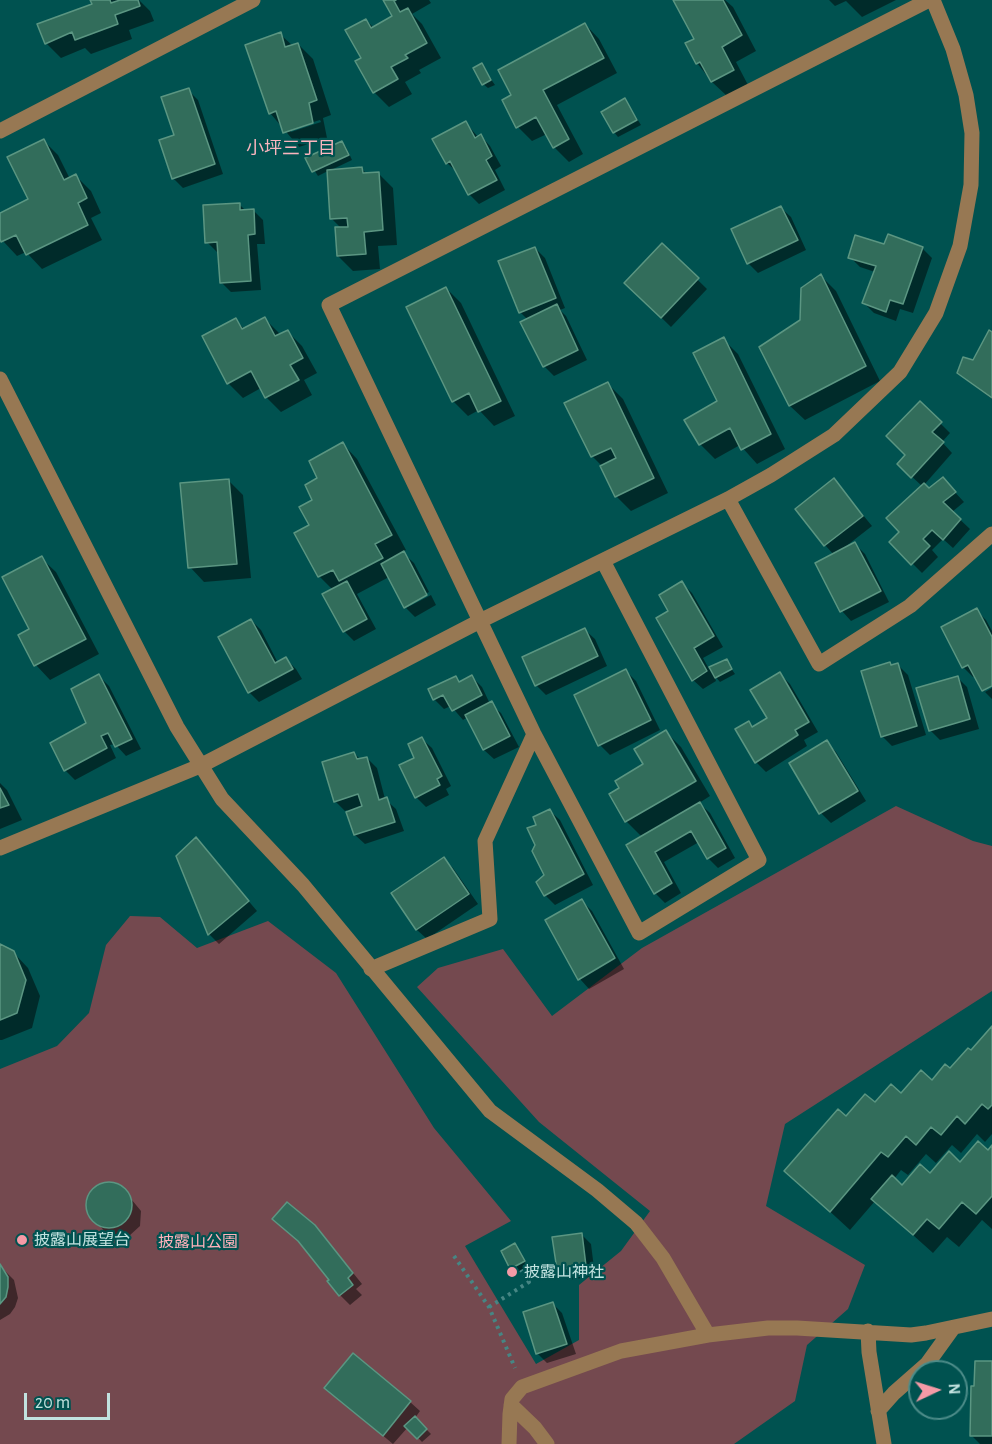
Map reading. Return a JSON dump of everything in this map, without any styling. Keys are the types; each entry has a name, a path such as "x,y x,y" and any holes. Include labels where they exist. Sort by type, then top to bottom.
{"street":[{"path":"0,131 254,0"},
{"path":"0,848 200,766 480,621 728,499 834,435 900,372 936,313 960,246 971,185 972,133 966,94 953,49 931,0 329,305 480,621 534,734 639,933 759,860 603,561"},
{"path":"0,380 177,727 222,799 303,885 490,1111 597,1190 636,1223 663,1258 708,1335"},
{"path":"728,499 819,664 910,606 992,534"},
{"path":"372,969 490,919 485,841 534,734"},
{"path":"510,1444 512,1399 522,1387 621,1350 708,1335 768,1328 868,1331 910,1335 992,1319"},
{"path":"878,1411 894,1393 927,1364 953,1328"},
{"path":"868,1331 869,1352 884,1444"},
{"path":"511,1405 536,1428 547,1444"}],"path":[{"path":"454,1256 489,1307 522,1387"},
{"path":"489,1307 529,1282 520,1270"}],"green space":[{"name":"披露山公園","path":"896,806 973,841 992,846 992,991 785,1124 766,1206 865,1265 848,1309 807,1345 795,1401 734,1444 0,1444 0,1069 57,1046 89,1013 106,945 130,916 160,917 197,948 268,921 336,973 434,1128 511,1221 465,1246 536,1364 579,1340 579,1285 621,1251 650,1211 539,1122 417,987 438,968 503,949 552,1016 642,948"}],"building":[{"path":"90,0 110,0 111,3 120,0 138,0 140,6 115,15 118,24 75,40 72,32 45,44 37,24 92,4"},
{"path":"383,0 396,0 394,1 400,12 408,8 427,43 405,55 408,58 391,67 398,79 373,93 355,61 361,58 345,30 366,19 371,28 392,16"},
{"path":"673,0 723,0 742,35 722,47 734,70 711,82 700,62 696,64 685,43 694,39"},
{"path":"585,23 604,58 543,90 569,139 553,148 536,117 516,128 502,100 511,95 498,70"},
{"path":"281,32 285,47 298,43 317,100 309,103 313,123 283,133 276,111 269,114 245,45"},
{"path":"482,63 491,80 482,85 473,68"},
{"path":"189,88 215,164 172,179 159,140 174,135 161,97"},
{"path":"625,98 637,120 613,133 601,112"},
{"path":"466,121 475,138 481,134 492,156 486,160 497,180 468,195 450,161 446,164 432,139"},
{"path":"44,139 64,180 76,174 87,198 78,203 88,225 26,255 16,235 1,242 0,239 0,213 28,199 7,157"},
{"path":"342,141 349,155 312,172 305,158"},
{"path":"362,167 363,173 379,172 383,230 364,232 366,254 337,256 335,227 348,227 347,218 330,219 327,170"},
{"path":"240,203 240,210 254,209 255,234 248,235 251,281 220,283 217,242 205,243 203,205"},
{"path":"781,206 798,240 747,264 731,229"},
{"path":"888,234 923,247 903,304 890,300 886,312 862,303 876,266 848,258 855,235 884,244"},
{"path":"662,243 699,278 661,318 624,283"},
{"path":"535,247 556,298 519,313 498,261"},
{"path":"821,274 866,366 789,406 759,347 800,320 801,288"},
{"path":"446,287 501,401 478,412 469,393 452,402 406,307"},
{"path":"557,304 578,350 543,367 520,322"},
{"path":"265,317 275,336 288,330 303,358 290,365 299,380 265,398 251,371 227,384 202,336 236,318 242,329"},
{"path":"989,330 992,332 992,398 957,373 963,357 973,360"},
{"path":"724,337 771,434 741,450 730,428 699,445 684,420 717,401 693,353"},
{"path":"608,382 654,478 615,497 600,466 616,458 611,448 591,457 564,403"},
{"path":"920,401 942,422 932,432 944,442 911,478 897,464 905,455 886,436"},
{"path":"343,442 392,535 375,544 383,558 339,581 333,570 318,577 294,533 309,525 299,507 312,500 305,485 317,478 309,461"},
{"path":"943,477 956,492 943,502 961,519 943,540 932,530 923,539 930,546 911,565 889,542 899,532 886,518 924,483 929,488"},
{"path":"834,478 863,516 824,546 795,509"},
{"path":"229,479 237,564 188,568 180,483"},
{"path":"855,542 881,591 840,612 815,563"},
{"path":"404,551 427,595 404,608 381,564"},
{"path":"42,556 86,639 34,666 18,635 29,629 2,577"},
{"path":"347,581 367,619 343,632 322,594"},
{"path":"682,581 714,636 694,648 707,671 692,681 656,618 668,611 659,595"},
{"path":"977,608 992,637 992,686 982,691 968,665 962,668 941,627"},
{"path":"251,619 275,663 286,657 293,669 248,693 218,637"},
{"path":"585,628 598,656 535,686 522,657"},
{"path":"727,659 732,669 715,678 709,667"},
{"path":"890,662 891,665 898,663 917,726 881,737 861,671"},
{"path":"626,669 651,720 598,746 574,695"},
{"path":"780,672 809,722 795,730 798,735 755,763 735,729 749,721 752,727 767,718 750,690"},
{"path":"99,674 132,739 115,747 108,733 101,736 107,748 64,771 50,743 86,723 71,689"},
{"path":"472,675 482,695 452,711 443,695 433,700 428,689 456,676 459,682"},
{"path":"958,676 970,719 929,731 916,688"},
{"path":"492,701 510,736 483,750 465,715"},
{"path":"666,730 696,781 625,822 609,794 619,788 615,781 643,764 634,749"},
{"path":"422,737 442,776 437,779 440,785 415,798 399,765 414,758 408,744"},
{"path":"827,740 858,791 819,814 789,763"},
{"path":"354,752 357,759 367,757 379,800 387,797 395,822 354,835 346,812 362,806 358,794 334,802 322,762"},
{"path":"0,788 9,805 0,808"},
{"path":"700,802 726,848 707,859 691,831 655,852 672,883 654,894 626,845"},
{"path":"550,809 584,874 544,896 536,882 544,875 532,851 535,845 527,828 536,825 533,817"},
{"path":"196,837 249,901 208,935 176,856"},
{"path":"444,857 469,894 416,930 391,893"},
{"path":"582,899 615,958 578,980 545,920"},
{"path":"0,944 14,951 26,980 17,1013 0,1020"},
{"path":"992,1026 992,1105 988,1109 982,1104 965,1124 957,1116 941,1135 931,1127 916,1145 906,1136 888,1157 881,1152 830,1212 784,1171 838,1109 846,1116 865,1094 875,1102 891,1084 901,1093 921,1070 932,1080 945,1064 950,1068 968,1048 971,1050"},
{"path":"978,1141 988,1150 992,1145 992,1196 976,1214 962,1202 939,1229 927,1219 913,1235 871,1199 892,1175 902,1185 920,1164 930,1173 949,1151 960,1162"},
{"path":"109,1182 125,1189 132,1205 125,1221 109,1228 93,1221 86,1205 93,1189"},
{"path":"287,1202 315,1225 353,1273 348,1278 353,1285 339,1296 298,1241 272,1219"},
{"path":"582,1233 586,1266 557,1270 552,1237"},
{"path":"515,1243 525,1261 510,1269 501,1251"},
{"path":"0,1264 8,1277 8,1287 6,1297 0,1304"},
{"path":"553,1302 567,1344 536,1354 523,1312"},
{"path":"353,1353 411,1401 383,1436 324,1388"},
{"path":"975,1361 992,1361 992,1436 970,1436 971,1386 974,1386"},
{"path":"415,1416 427,1429 417,1439 404,1426"}],"place":[{"name":"披露山展望台","path":"22,1240"},
{"name":"披露山神社","path":"512,1272"}],"district":[{"name":"小坪三丁目","path":"291,149"}]}
